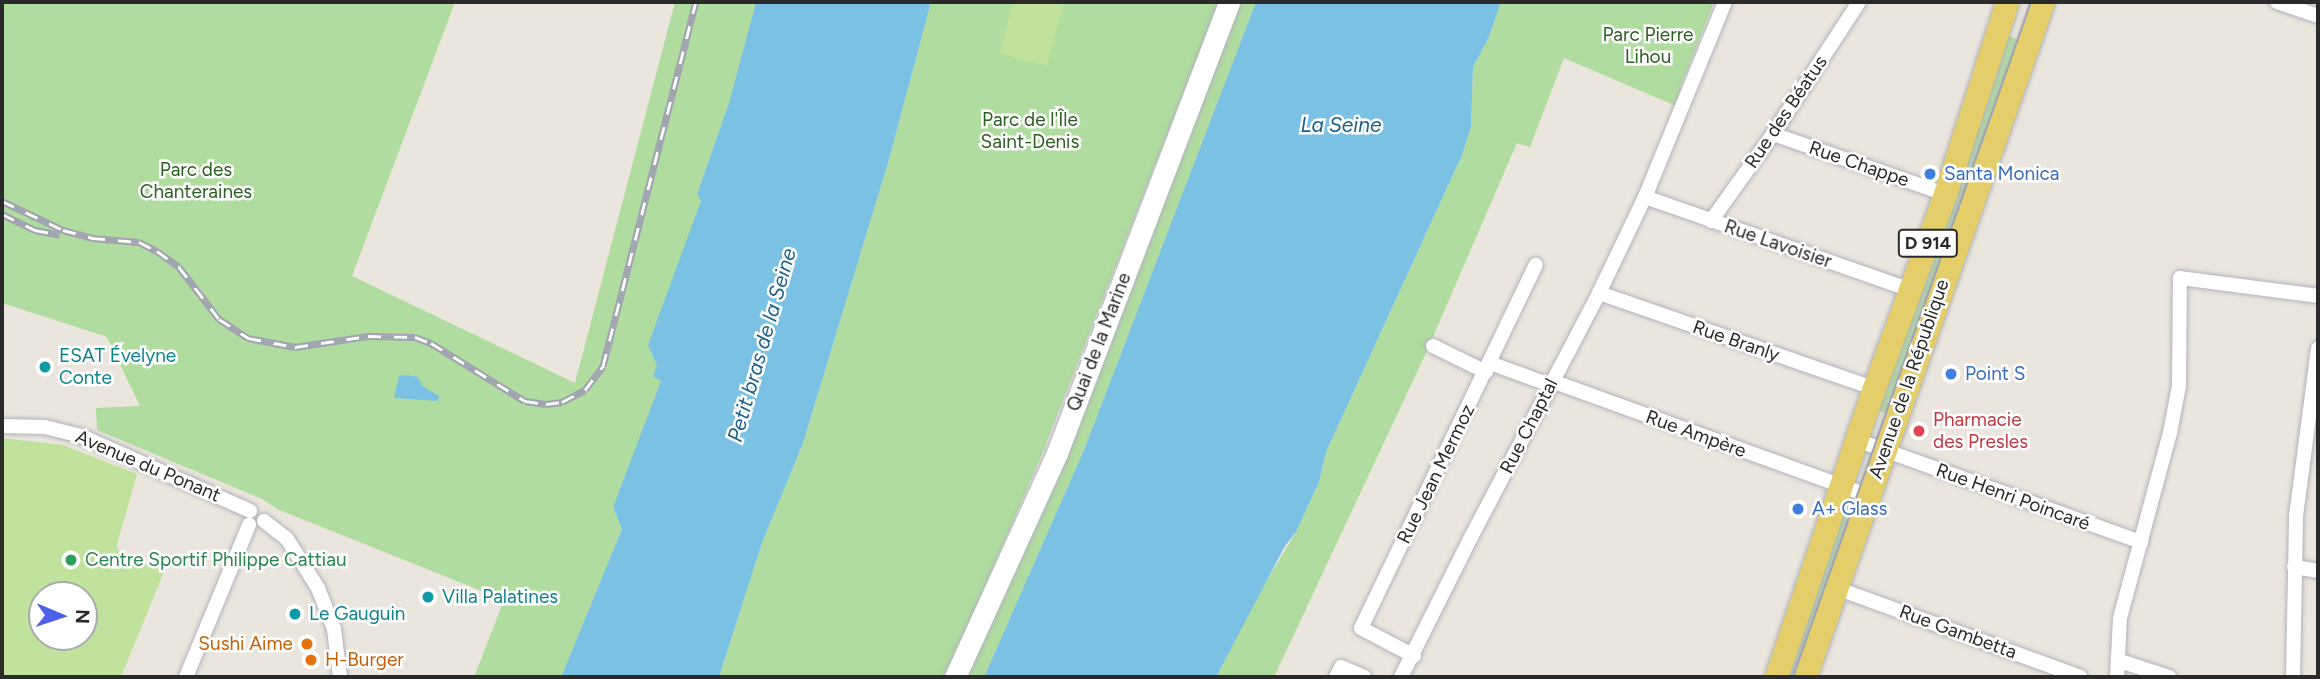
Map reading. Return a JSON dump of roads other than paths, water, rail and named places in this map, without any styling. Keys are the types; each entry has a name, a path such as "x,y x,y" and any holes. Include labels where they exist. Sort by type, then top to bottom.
{"main road":[{"name":"Avenue de la République","path":"1776,677 1874,388 1945,194 2007,2"},
{"name":"Avenue de la République","path":"1805,677 2043,2"}],"street":[{"name":"Quai de la Marine","path":"956,677 1057,453 1229,2"},
{"name":"Rue Chaptal","path":"1407,667 1470,539 1599,293 1645,197 1725,2"},
{"name":"Rue des Béatus","path":"1711,221 1773,134 1859,2"},
{"path":"2277,2 2318,16"},
{"name":"Rue Chappe","path":"1773,134 1945,194"},
{"name":"Rue Lavoisier","path":"1645,197 1911,290"},
{"name":"Rue Jean Mermoz","path":"1407,667 1361,628 1536,265"},
{"path":"2117,677 2120,661 2120,618 2179,386 2180,278 2318,296"},
{"name":"Rue Branly","path":"1599,293 1874,388"},
{"name":"Rue Ampère","path":"1433,346 1488,368 1551,383 1869,496"},
{"path":"2293,677 2296,516 2318,349"},
{"name":"Avenue du Ponant","path":"2,426 45,427 81,436 234,501 249,518"},
{"name":"Rue Henri Poincaré","path":"1856,440 2141,542"},
{"path":"186,677 249,518 258,527 264,521 287,539 318,589 334,629 340,677"},
{"path":"2294,567 2318,571"},
{"name":"Rue Gambetta","path":"1836,588 2080,677"},
{"path":"2120,661 2169,677"},
{"path":"1336,677 1340,667 1364,677"}],"water":[{"name":"Petit bras de la Seine","path":"756,2 931,2 888,163 803,443 762,543 719,677 561,677 622,529 613,507 661,381 653,376 657,365 648,345 701,201 697,194 729,103"},
{"name":"La Seine","path":"1256,2 1501,2 1489,37 1473,67 1471,127 1462,155 1326,452 1319,482 1296,532 1285,546 1216,677 984,677 1084,450"},
{"path":"399,376 418,377 422,386 439,396 438,401 394,398"}],"tram line":[{"path":"1793,677 2031,2"}],"railway":[{"path":"2,201 63,230 92,238 139,242 157,251 179,267 219,319 248,338 295,347 368,336 415,337 431,343 525,401 546,404 562,402 585,390 603,366 696,2"},
{"path":"2,214 35,230 60,235"}],"place":[{"name":"Santa Monica","path":"1930,174"},
{"name":"ESAT Évelyne Conte","path":"45,367"},
{"name":"Point S","path":"1951,374"},
{"name":"Pharmacie des Presles","path":"1919,431"},
{"name":"A+ Glass","path":"1798,509"},
{"name":"Centre Sportif Philippe Cattiau","path":"71,560"},
{"name":"Villa Palatines","path":"428,597"},
{"name":"Le Gauguin","path":"295,614"},
{"name":"Sushi Aime","path":"307,644"},
{"name":"H-Burger","path":"311,660"}],"park label":[{"name":"Parc Pierre Lihou","path":"1648,46"},
{"name":"Parc de l'Île Saint-Denis","path":"1030,131"},
{"name":"Parc des Chanteraines","path":"196,181"}]}
